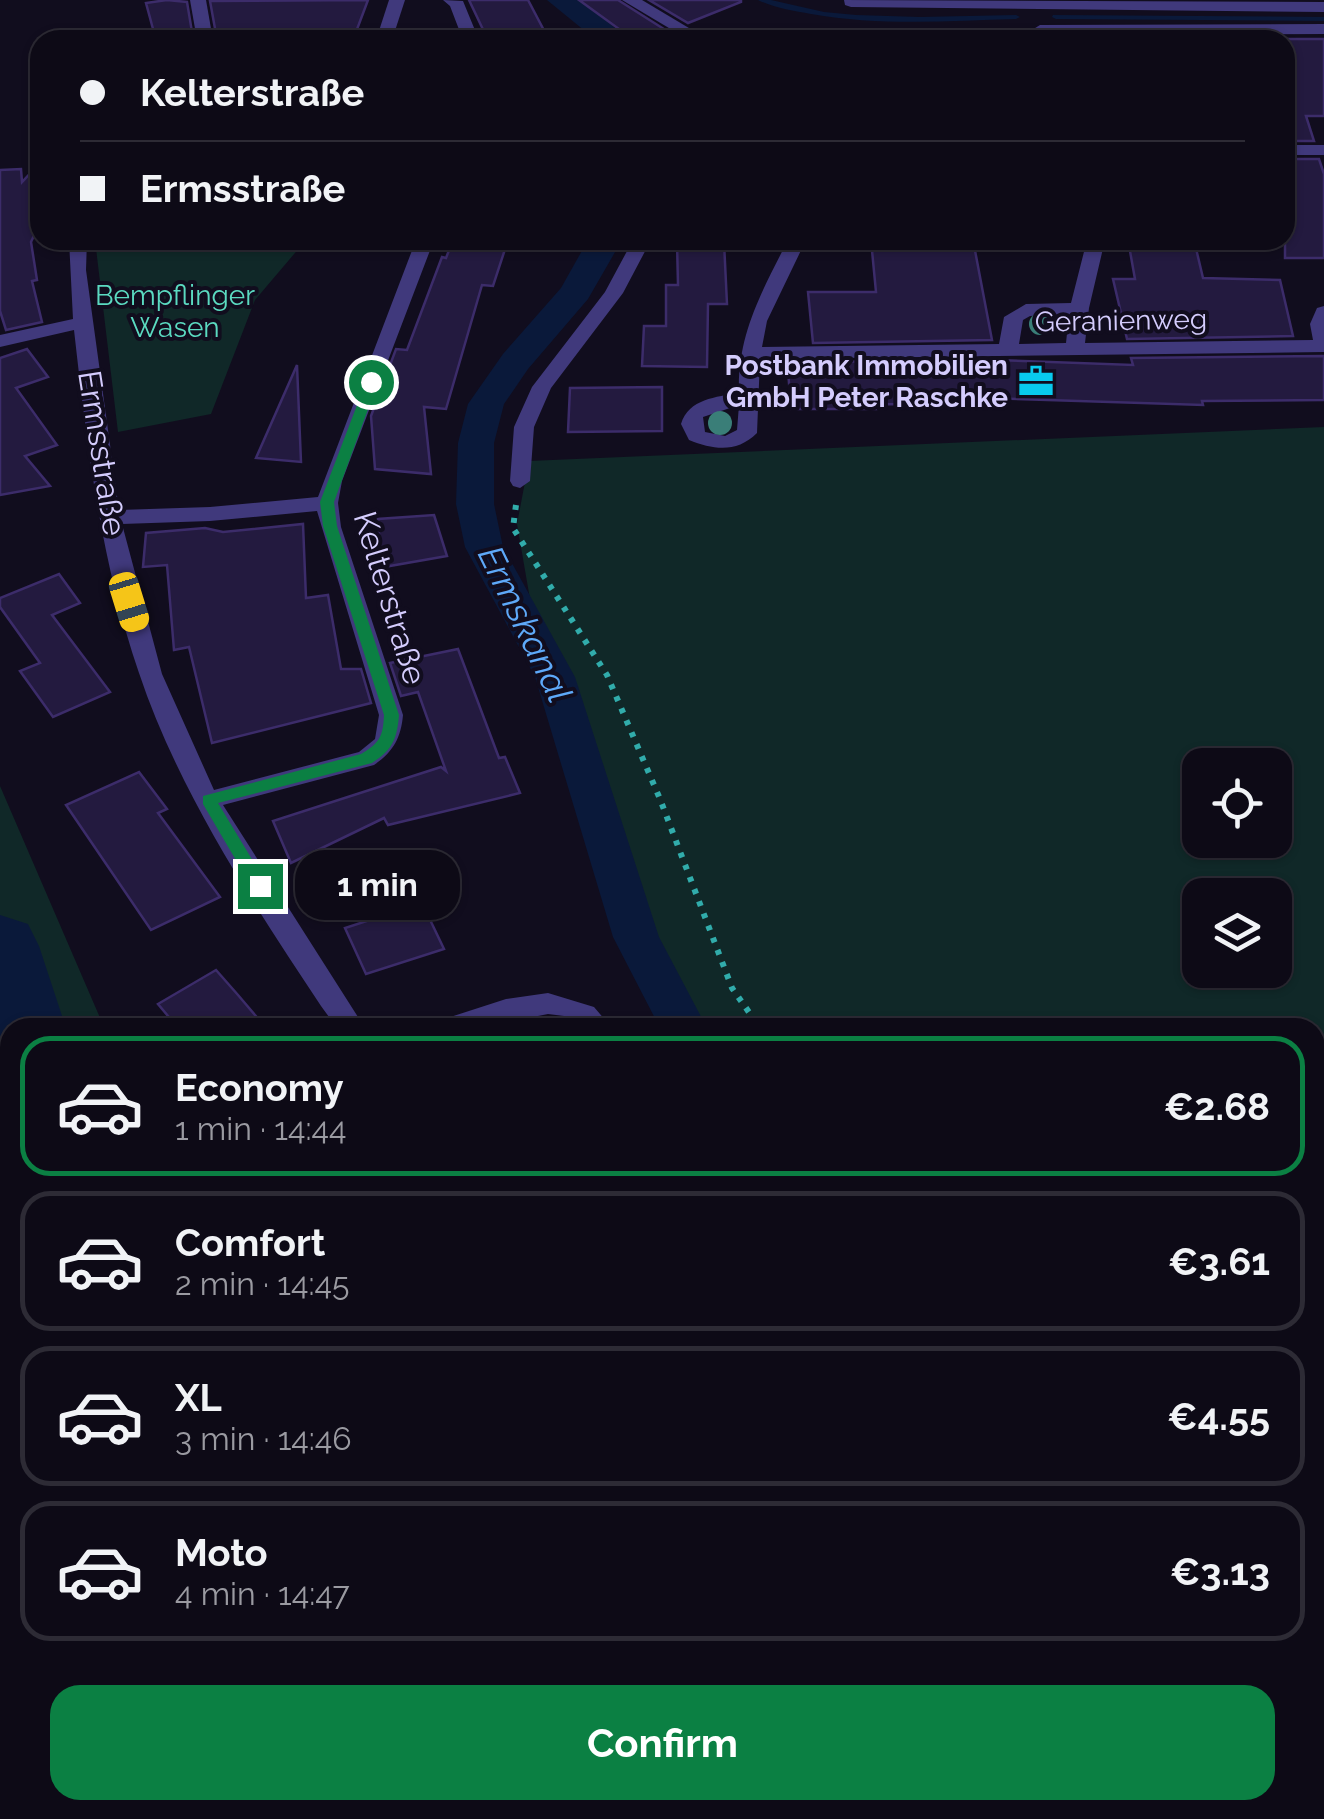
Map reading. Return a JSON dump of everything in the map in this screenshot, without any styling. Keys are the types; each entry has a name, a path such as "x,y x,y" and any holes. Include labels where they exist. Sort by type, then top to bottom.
{"street":[{"path":"198,0 204,30"},
{"path":"387,30 396,0"},
{"path":"451,0 457,4 467,30"},
{"path":"630,0 683,30"},
{"path":"851,2 1324,7"},
{"path":"1026,2 1040,30"},
{"path":"1277,30 1324,29"},
{"path":"1295,150 1324,150"},
{"name":"Ermsstraße","path":"77,250 76,270 112,517 129,602 149,670 172,728 240,855 346,1018"},
{"name":"Kelterstraße","path":"209,800 366,759 384,748 390,733 391,715 330,526 327,502 338,464 422,250"},
{"path":"520,481 524,427 542,387 625,276 637,250"},
{"path":"749,396 750,353 757,322 792,250"},
{"path":"1075,347 1079,308 1094,250"},
{"path":"1008,349 1014,318 1026,310 1079,308"},
{"path":"1324,312 1320,324 1324,346"},
{"path":"0,341 83,322"},
{"name":"Geranienweg","path":"750,353 1324,346"},
{"path":"112,517 210,514 327,502"},
{"path":"485,1018 536,1004 570,1004 587,1018"}],"path":[{"path":"520,481 513,528 607,675 660,799 732,988 753,1018"}],"green space":[{"name":"Bempflinger Wasen","path":"96,250 298,250 255,300 211,414 118,432"},
{"path":"1324,427 1324,1018 690,1018 543,674 517,524 529,461"},
{"path":"0,786 100,1018 0,1018"}],"building":[{"path":"368,0 357,30 215,30 210,1"},
{"path":"469,0 528,0 544,30 483,30"},
{"path":"579,0 618,0 665,30 620,30"},
{"path":"649,0 741,0 741,2 688,23"},
{"path":"187,2 192,30 153,30 146,3"},
{"path":"1295,39 1324,39 1324,116 1306,116 1314,141 1295,141"},
{"path":"1295,159 1319,159 1324,174 1324,258 1285,258 1285,250 1295,250"},
{"path":"21,169 22,182 30,174 30,250 37,280 32,281 42,322 6,330 0,311 0,170"},
{"path":"449,250 505,250 493,286 482,285 446,409 424,407 431,474 375,469 371,416 396,349 407,350 442,257 446,258"},
{"path":"677,250 724,250 727,304 708,304 707,367 642,366 644,326 666,326 666,285 678,285"},
{"path":"872,250 975,250 992,340 813,343 808,292 876,292"},
{"path":"1130,250 1196,250 1203,278 1280,280 1293,336 1127,339 1113,279 1135,279"},
{"path":"27,349 48,377 16,388 57,445 25,456 50,486 0,495 0,358"},
{"path":"1324,356 1324,400 1202,401 1203,405 983,398 984,405 875,404 876,409 791,409 788,370 816,370 815,362 996,360 1133,365 1131,358"},
{"path":"297,365 301,462 256,458"},
{"path":"662,387 662,431 568,432 570,388"},
{"path":"434,515 447,556 384,567 376,534 378,519"},
{"path":"303,524 306,598 328,595 341,669 361,669 371,703 212,743 189,647 174,650 167,565 143,567 146,533 205,528 223,532"},
{"path":"59,574 80,603 52,615 110,692 53,717 20,671 40,663 0,607 0,598"},
{"path":"458,649 499,758 505,757 520,793 388,825 384,818 291,863 273,821 441,767 446,771 418,692 401,696 390,663"},
{"path":"139,772 167,809 158,813 220,897 151,930 66,805"},
{"path":"422,903 444,949 366,974 345,928"},
{"path":"216,970 257,1018 170,1018 158,1004"}],"waterway":[{"name":"Ermskanal","path":"561,0 602,30"},
{"path":"762,0 792,9 856,18 1016,17"},
{"path":"1056,17 1324,19"},
{"name":"Ermskanal","path":"599,250 576,292 515,362 486,404 476,443 475,504 484,547 555,677 636,937 679,1018"},
{"path":"0,946 23,1018"}],"place":[{"name":"Postbank Immobilien GmbH Peter Raschke","path":"1036,381"}],"route":[{"path":"260,886 209,800 366,759 384,748 390,733 391,715 330,526 327,502 371,382"}]}
